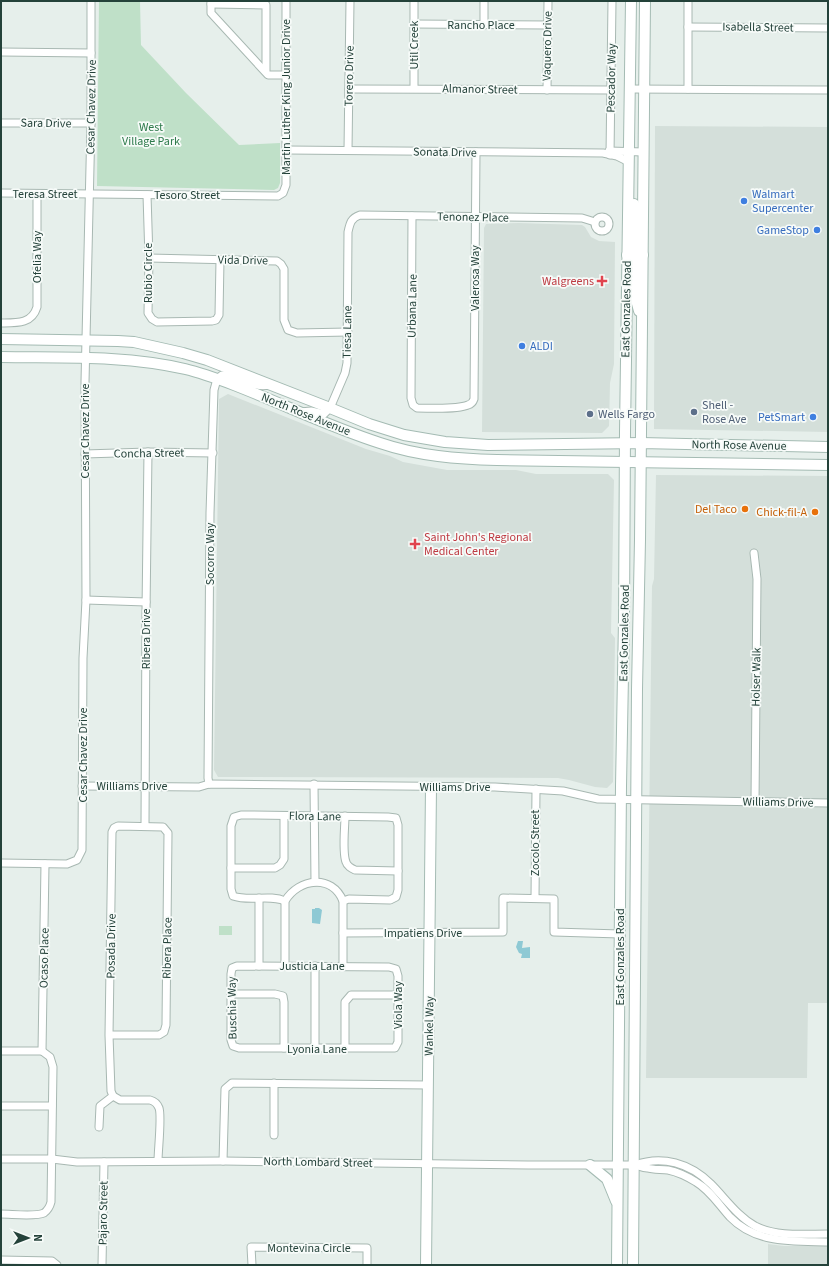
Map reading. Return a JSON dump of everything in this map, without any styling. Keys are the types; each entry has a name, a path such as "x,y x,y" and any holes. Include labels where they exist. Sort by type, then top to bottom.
{"main road":[{"name":"East Gonzales Road","path":"617,1265 621,619 625,461 631,1"},
{"name":"East Gonzales Road","path":"633,1265 640,461 646,443 642,320 645,1"},
{"path":"628,191 634,203 634,241 636,250 639,254 643,255"},
{"path":"627,255 631,255 634,258 635,296 642,320"},
{"name":"North Rose Avenue","path":"1,339 134,342 183,353 207,360 369,424 397,433 445,442 488,446 646,443 828,447"},
{"name":"North Rose Avenue","path":"1,357 128,359 186,369 217,379 355,435 380,443 452,458 828,465"},
{"path":"621,619 632,630 631,680 637,690"},
{"name":"Wankel Way","path":"426,1265 431,787"},
{"path":"590,1165 607,1179 618,1206"}],"street":[{"name":"Cesar Chavez Drive","path":"45,864 73,863 77,860 82,850 86,600 86,340 91,123 91,1"},
{"name":"Martin Luther King Junior Drive","path":"283,193 286,185 287,150 286,1"},
{"name":"Torero Drive","path":"348,150 350,1"},
{"name":"Util Creek","path":"414,1 414,88"},
{"path":"484,1 484,25"},
{"name":"Vaquero Drive","path":"547,90 548,1"},
{"name":"Pescador Way","path":"608,153 612,1"},
{"path":"688,1 688,89"},
{"path":"266,71 266,5 211,3 211,13 266,71 268,75 286,75"},
{"name":"Rancho Place","path":"414,24 548,25"},
{"name":"Isabella Street","path":"688,27 828,28"},
{"path":"1,52 91,53"},
{"name":"Almanor Street","path":"349,88 610,90"},
{"path":"630,89 828,90"},
{"name":"Sara Drive","path":"1,123 91,123"},
{"name":"Sonata Drive","path":"287,150 608,153 629,151 644,152"},
{"name":"Valerosa Way","path":"473,403 476,152"},
{"name":"Sonata Drive","path":"608,153 629,162"},
{"name":"Teresa Street","path":"1,193 89,195"},
{"name":"Tesoro Street","path":"89,195 278,196 283,193"},
{"name":"Ofelia Way","path":"1,323 18,323 26,321 31,318 36,311 37,194"},
{"name":"Rubio Circle","path":"147,195 149,258 148,313 152,319 158,322 216,320 219,315 220,260"},
{"name":"Tenonez Place","path":"352,220 360,215 582,218 594,222"},
{"name":"Urbana Lane","path":"412,216 412,405 417,408 459,407 473,403"},
{"name":"Tiesa Lane","path":"330,408 345,373 347,363 348,232 352,220"},
{"name":"Vida Drive","path":"149,258 277,261 284,269 284,320 288,330 297,332 348,332"},
{"path":"217,379 222,375 226,375 261,387 269,385"},
{"name":"Socorro Way","path":"209,784 210,520 214,390 217,379"},
{"path":"300,412 311,411 324,414 330,408"},
{"name":"Concha Street","path":"85,454 148,452 213,453"},
{"name":"Ribera Drive","path":"145,826 144,786 148,452"},
{"name":"Holser Walk","path":"754,553 757,579 754,802"},
{"path":"86,600 146,602"},
{"path":"314,784 315,882"},
{"name":"Williams Drive","path":"82,786 314,784 495,787 573,792 598,799 828,803"},
{"name":"Zocolo Street","path":"535,898 536,789"},
{"name":"Flora Lane","path":"232,868 231,826 234,818 241,815 345,816 396,818 398,825 398,871"},
{"path":"284,816 284,859 280,865 275,868 232,868 232,893 233,896 239,898 278,898 285,901"},
{"path":"343,901 350,899 390,900 396,897 398,890 398,871 355,870 346,862 345,816"},
{"name":"Posada Drive","path":"113,1096 111,1091 109,1035 112,832 114,828 118,826 145,826"},
{"name":"Ribera Place","path":"109,1035 159,1035 164,1032 166,1025 168,833 163,827 145,826"},
{"path":"1,863 45,864"},
{"name":"Ocaso Place","path":"42,1052 45,864"},
{"path":"285,966 285,901 289,895 298,888 308,883 315,882 332,887 340,894 343,901 344,966"},
{"path":"258,966 259,898"},
{"name":"Impatiens Drive","path":"344,933 503,932 503,898 535,898"},
{"path":"535,898 554,898 554,932 620,934"},
{"name":"Justicia Lane","path":"232,969 237,966 344,966 393,968"},
{"path":"315,966 315,1048"},
{"name":"Viola Way","path":"393,968 396,968 398,976 398,1042 396,1045"},
{"name":"Buschia Way","path":"232,969 231,1040 233,1046 235,1046"},
{"path":"231,994 275,994 283,996 284,1048"},
{"path":"345,1049 345,1002 351,995 398,995"},
{"name":"Lyonia Lane","path":"235,1046 239,1048 345,1049 395,1048 396,1045"},
{"path":"1,1051 42,1052 50,1057 53,1067 51,1202 46,1212 37,1214 1,1214"},
{"path":"223,1161 224,1089 232,1083 428,1085"},
{"path":"274,1083 274,1135"},
{"path":"99,1127 100,1106 113,1096 120,1100 154,1101 158,1105 160,1114 158,1161"},
{"path":"1,1106 52,1106"},
{"name":"North Lombard Street","path":"1,1160 52,1159 104,1162 223,1161 427,1164 635,1164"},
{"path":"635,1164 648,1160 666,1161 682,1164 692,1169 710,1183 746,1220 763,1229 775,1233 828,1234"},
{"name":"Pajaro Street","path":"102,1265 104,1162"},
{"path":"635,1164 646,1168 670,1170 698,1183 710,1193 740,1226 757,1234 774,1240 828,1242"},
{"name":"Montevina Circle","path":"252,1265 251,1248 367,1248 367,1265"},
{"path":"1,1260 52,1261 57,1265"}],"shaded area":[{"path":"655,126 828,127 828,432 654,429"},
{"path":"519,223 582,225 591,237 599,241 615,242 614,364 610,383 609,426 602,433 482,432 484,228 486,224"},
{"name":"Saint John's Regional Medical Center","path":"228,394 366,449 390,456 403,462 447,470 516,470 536,474 608,474 614,480 611,633 615,638 613,782 607,788 595,787 558,778 218,777 214,770 219,399"},
{"path":"656,475 828,476 828,1003 808,1003 807,1078 646,1078 652,586 654,579"},
{"path":"768,1244 784,1246 828,1246 828,1265 768,1265"}],"green space":[{"name":"West Village Park","path":"99,1 140,1 141,45 186,93 239,145 280,143 280,183 278,188 274,190 97,186"},
{"path":"219,926 232,926 232,935 219,935"}],"water":[{"path":"315,908 322,910 320,924 312,923 312,909"},
{"path":"518,941 523,941 522,948 530,947 530,958 521,958 522,954 519,953 516,947"}],"place":[{"name":"Walmart Supercenter","path":"744,201"},
{"name":"GameStop","path":"817,230"},
{"name":"Walgreens","path":"602,281"},
{"name":"ALDI","path":"522,346"},
{"name":"Shell - Rose Ave","path":"694,412"},
{"name":"Wells Fargo","path":"590,414"},
{"name":"PetSmart","path":"813,417"},
{"name":"Del Taco","path":"745,509"},
{"name":"Chick-fil-A","path":"815,512"},
{"name":"Saint John's Regional Medical Center","path":"415,544"}]}
